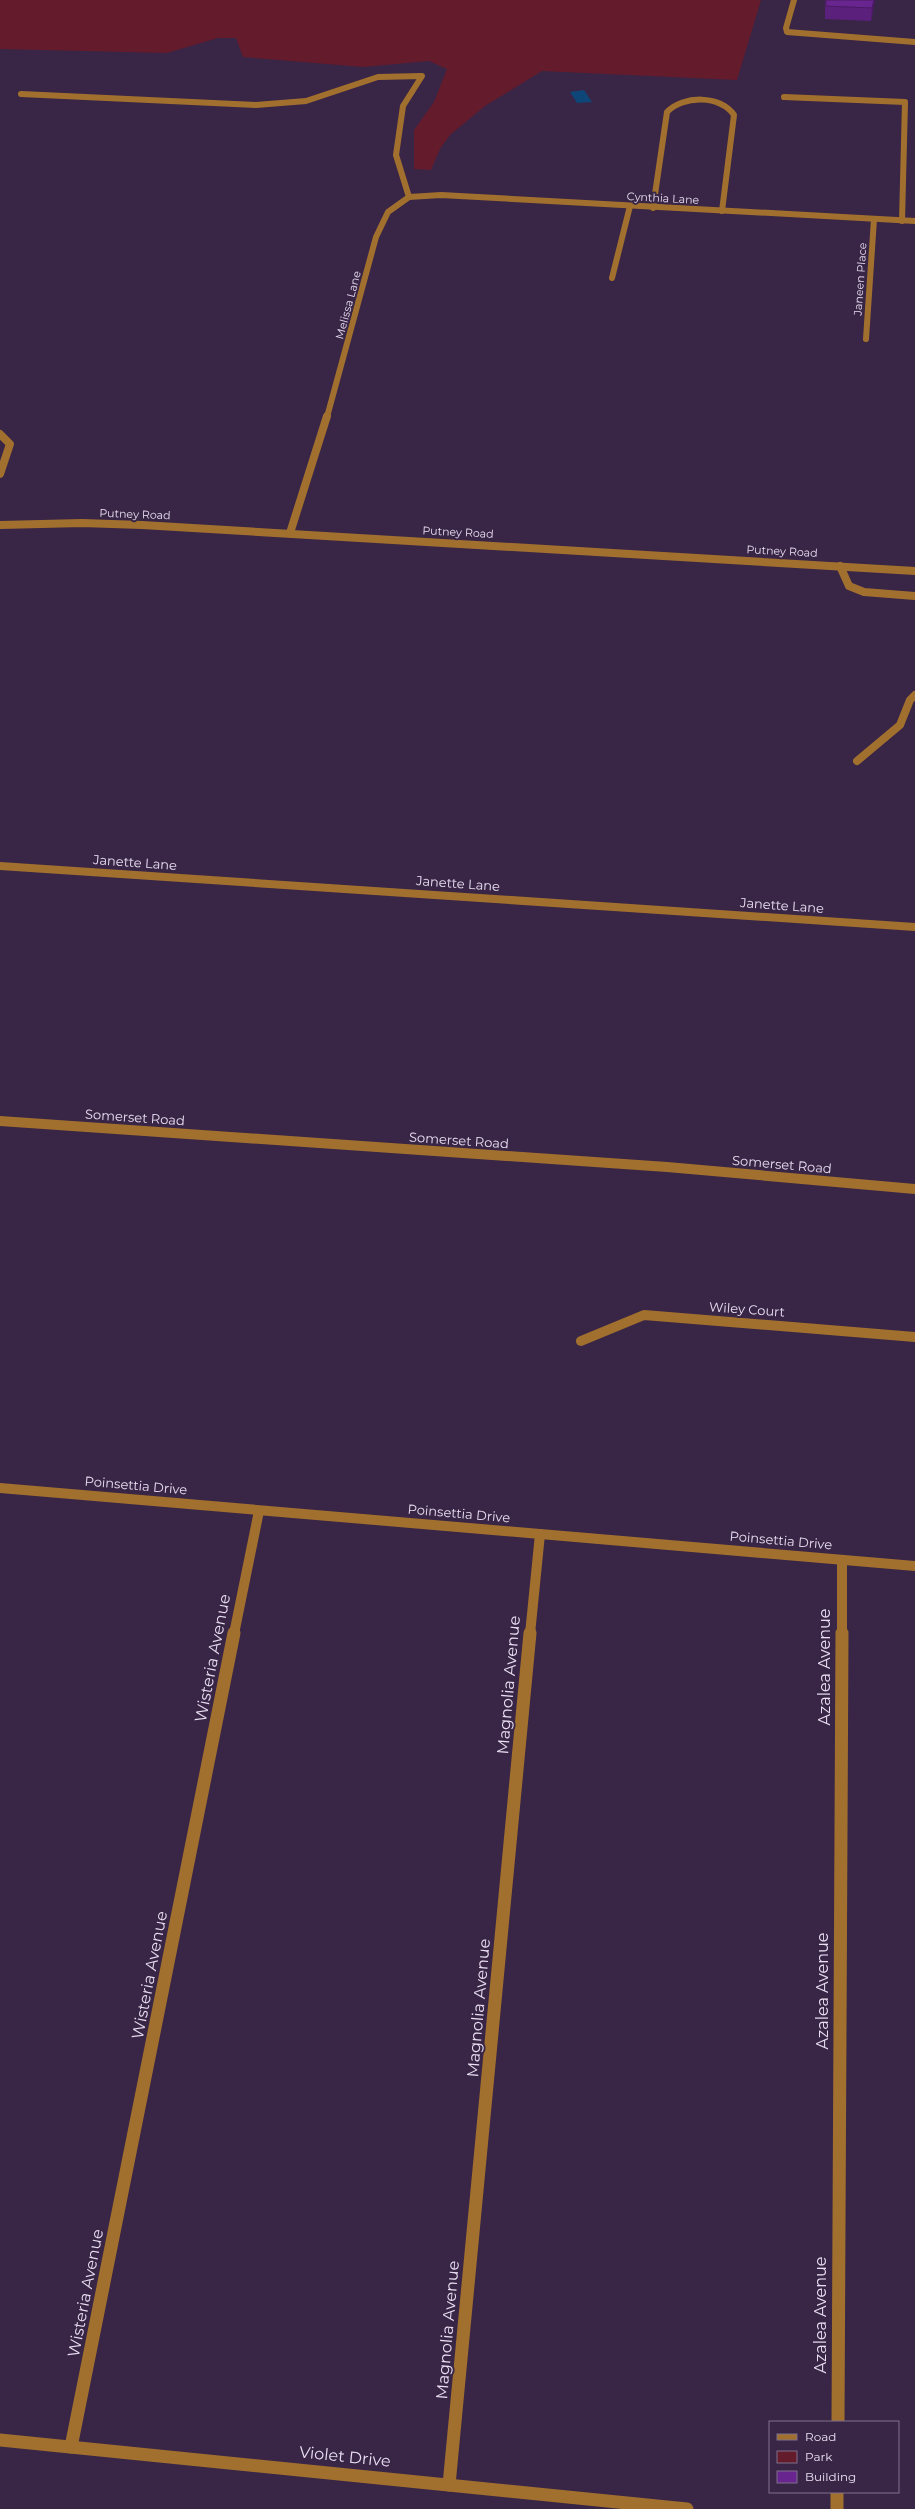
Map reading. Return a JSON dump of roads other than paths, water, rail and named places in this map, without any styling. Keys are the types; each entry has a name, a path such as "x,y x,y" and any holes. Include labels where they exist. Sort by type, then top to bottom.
{"street":[{"path":"794,0 786,28 787,32 793,34 915,42"},
{"path":"21,94 256,105 306,101 378,77 422,76 403,106 396,155 409,197"},
{"path":"784,97 905,102 902,221"},
{"path":"653,208 667,112 674,104 682,102 713,102 730,107 734,115 722,212"},
{"name":"Cynthia Lane","path":"409,197 441,195 722,212 915,221"},
{"name":"Melissa Lane","path":"290,533 337,385 376,238 388,212 409,197"},
{"path":"612,278 630,206"},
{"name":"Janeen Place","path":"866,339 874,219"},
{"path":"0,434 10,444 0,474"},
{"name":"Putney Road","path":"0,525 82,523 290,533 915,570"},
{"path":"840,566 849,586 864,592 915,596"},
{"path":"857,761 900,725 910,700 915,695"},
{"name":"Janette Lane","path":"0,866 915,927"},
{"name":"Somerset Road","path":"0,1121 667,1167 915,1189"},
{"name":"Wiley Court","path":"581,1341 644,1316 915,1337"},
{"name":"Poinsettia Drive","path":"0,1488 915,1566"},
{"name":"Wisteria Avenue","path":"71,2447 259,1511"},
{"name":"Magnolia Avenue","path":"449,2485 540,1534"},
{"name":"Azalea Avenue","path":"838,2421 842,1560"},
{"name":"Violet Drive","path":"0,2440 687,2509"},
{"path":"837,2493 837,2509"}],"water":[{"path":"584,90 592,102 577,103 570,92"}]}
